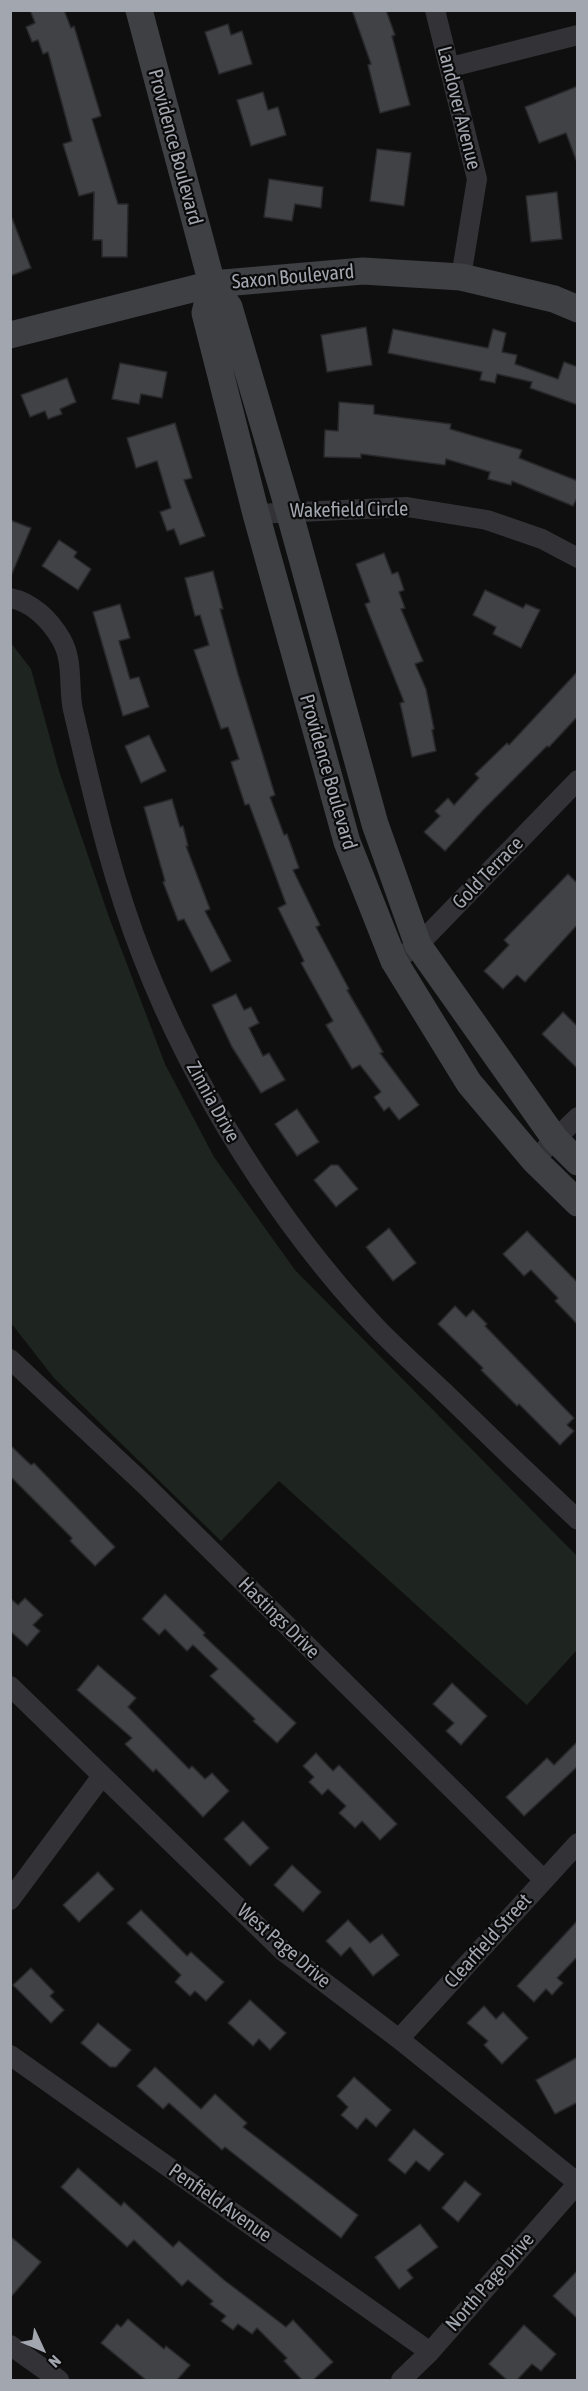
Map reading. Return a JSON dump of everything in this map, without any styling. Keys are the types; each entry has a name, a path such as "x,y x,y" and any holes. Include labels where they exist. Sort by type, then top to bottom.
{"main road":[{"name":"Providence Boulevard","path":"139,10 212,284 229,308 289,511 375,824 418,945 555,1139 578,1162"},
{"name":"Saxon Boulevard","path":"10,335 212,284 363,271 461,277 554,299 578,309"},
{"name":"Providence Boulevard","path":"212,284 205,313 256,514 347,842 394,962 470,1083 534,1160 578,1203"}],"street":[{"name":"Landover Avenue","path":"435,10 477,179 461,277"},
{"path":"451,67 578,35"},
{"name":"Wakefield Circle","path":"256,514 419,508 487,520 542,539 578,558"},
{"name":"Zinnia Drive","path":"10,598 21,600 36,609 62,640 70,666 72,705 111,867 143,960 182,1045 241,1152 297,1233 375,1326 578,1520"},
{"name":"Gold Terrace","path":"394,962 418,945 578,780"},
{"path":"534,1160 578,1117"},
{"name":"Hastings Drive","path":"10,1359 145,1485 544,1880"},
{"name":"West Page Drive","path":"10,1686 283,1951 399,2039 578,2183"},
{"path":"10,1900 102,1776"},
{"name":"Clearfield Street","path":"399,2039 578,1843"},
{"name":"Penfield Avenue","path":"10,2055 430,2352"},
{"name":"North Page Drive","path":"401,2380 430,2352 578,2183"},
{"path":"10,2344 59,2380"}],"shaded area":[{"path":"11,643 31,669 59,771 109,917 165,1064 214,1157 295,1270 577,1556 577,1650 527,1705 279,1481 221,1541 54,1378 11,1323"}],"building":[{"path":"30,10 64,10 71,28 74,26 101,116 92,119 118,204 128,204 127,257 102,257 102,240 93,240 94,192 79,196 63,144 72,141 48,52 43,54 38,40 32,42 26,27 35,23"},
{"path":"352,10 386,10 395,35 392,36 410,105 380,113 368,65 371,64"},
{"path":"228,24 231,35 242,31 252,64 219,74 205,32"},
{"path":"578,86 578,160 576,160 566,133 539,143 525,107"},
{"path":"263,92 268,110 278,107 286,135 251,146 237,100"},
{"path":"377,149 411,153 404,206 370,201"},
{"path":"269,179 323,187 321,208 295,204 292,221 264,217"},
{"path":"557,192 562,239 531,242 526,196"},
{"path":"10,218 12,218 31,268 10,276"},
{"path":"366,327 372,365 327,372 321,335"},
{"path":"393,329 488,348 493,329 506,333 502,352 517,355 515,364 558,379 564,362 578,367 578,405 530,388 532,382 497,374 495,383 480,380 482,372 388,353"},
{"path":"120,363 167,372 162,398 141,394 139,404 112,399"},
{"path":"67,378 76,402 60,409 62,414 48,419 45,411 30,417 21,395"},
{"path":"339,402 374,405 374,414 451,424 450,429 522,450 519,458 578,481 578,496 573,506 512,481 511,485 488,479 490,472 446,459 445,465 361,454 361,458 324,457 325,430 338,431"},
{"path":"175,423 192,478 184,480 205,536 180,545 174,529 167,531 160,512 171,508 157,461 136,468 127,438"},
{"path":"10,520 31,528 11,576 10,576"},
{"path":"59,540 77,552 74,557 91,569 78,590 42,566"},
{"path":"384,553 392,574 398,572 404,590 399,592 405,608 401,609 423,661 415,664 426,689 434,729 432,730 436,751 412,757 400,703 404,702 365,604 370,602 356,564"},
{"path":"213,571 223,609 220,609 275,795 270,797 299,868 293,870 320,925 316,927 349,989 347,990 383,1052 380,1053 419,1105 399,1120 389,1107 384,1111 374,1097 381,1092 360,1065 352,1069 326,1025 333,1021 301,963 304,961 278,908 286,904 249,804 245,805 231,762 239,759 228,727 221,729 194,650 209,645 200,615 195,616 185,578"},
{"path":"485,590 523,608 526,604 540,610 521,648 493,634 496,627 473,615"},
{"path":"120,604 130,638 119,641 130,679 139,677 149,707 123,716 93,612"},
{"path":"578,671 578,716 445,851 424,832 440,816 435,811 448,798 454,805 479,778 475,774 507,743 509,745"},
{"path":"149,735 166,771 141,783 125,746"},
{"path":"172,799 180,827 183,826 188,846 186,846 210,909 205,911 231,961 211,972 184,919 178,921 163,882 165,881 144,807"},
{"path":"568,874 578,884 578,924 525,982 517,975 503,989 484,971 509,945 504,940"},
{"path":"236,994 244,1010 251,1007 259,1023 249,1028 263,1056 269,1053 285,1080 261,1093 232,1047 212,1005"},
{"path":"563,1012 578,1027 578,1069 542,1034"},
{"path":"297,1109 319,1142 297,1156 275,1124"},
{"path":"331,1165 338,1165 358,1189 336,1207 314,1180"},
{"path":"389,1228 416,1263 393,1281 366,1247"},
{"path":"527,1231 578,1283 578,1325 555,1301 558,1298 531,1270 524,1276 503,1254"},
{"path":"455,1306 466,1317 473,1310 487,1324 485,1326 574,1418 567,1425 574,1431 560,1445 519,1404 517,1406 481,1370 483,1368 438,1324"},
{"path":"10,1445 31,1465 34,1463 115,1547 95,1566 70,1541 72,1538 10,1476"},
{"path":"165,1594 205,1633 203,1635 296,1723 277,1743 210,1676 218,1669 193,1645 187,1651 165,1629 159,1635 142,1619"},
{"path":"10,1598 18,1605 25,1598 43,1615 33,1625 40,1631 27,1646 10,1631"},
{"path":"98,1665 136,1698 128,1707 189,1769 192,1766 205,1779 212,1773 229,1791 203,1817 156,1769 153,1772 125,1744 132,1738 77,1690"},
{"path":"452,1683 487,1716 461,1745 446,1731 454,1723 433,1704"},
{"path":"578,1741 578,1766 524,1816 506,1797 547,1758 554,1765"},
{"path":"316,1753 333,1771 339,1765 397,1824 380,1840 362,1821 355,1828 339,1813 346,1806 328,1789 322,1795 309,1782 314,1777 303,1766"},
{"path":"243,1821 269,1848 250,1866 224,1839"},
{"path":"292,1865 321,1892 303,1912 274,1885"},
{"path":"98,1872 114,1889 79,1922 63,1905"},
{"path":"141,1910 187,1956 191,1952 224,1982 206,2001 195,1991 190,1996 175,1982 181,1975 127,1923"},
{"path":"348,1920 370,1943 382,1934 399,1955 373,1976 350,1947 341,1956 326,1941"},
{"path":"578,1920 578,1956 557,1978 563,1983 552,1995 546,1989 534,2002 517,1986"},
{"path":"31,1968 54,1992 50,1996 64,2010 51,2023 13,1985"},
{"path":"250,2000 286,2033 270,2050 259,2039 253,2046 228,2023"},
{"path":"484,2006 496,2019 503,2012 528,2038 502,2064 484,2045 488,2041 467,2023"},
{"path":"98,2023 131,2050 116,2067 110,2067 81,2043"},
{"path":"578,2057 578,2102 555,2114 536,2080"},
{"path":"155,2067 201,2109 215,2094 247,2123 243,2127 358,2215 341,2238 225,2147 222,2150 169,2103 163,2109 137,2086"},
{"path":"354,2077 391,2110 376,2127 366,2118 357,2129 341,2115 348,2107 337,2096"},
{"path":"414,2129 444,2154 429,2171 416,2161 405,2174 388,2160"},
{"path":"78,2168 121,2206 124,2202 173,2247 179,2241 224,2280 286,2327 293,2320 333,2362 313,2380 302,2380 284,2361 287,2358 257,2328 252,2334 238,2324 233,2330 221,2321 226,2316 210,2304 213,2301 188,2280 182,2286 134,2240 127,2247 61,2187"},
{"path":"465,2181 481,2194 458,2222 442,2208"},
{"path":"420,2224 438,2247 407,2270 413,2278 399,2289 375,2257"},
{"path":"10,2236 41,2262 10,2298"},
{"path":"578,2270 578,2319 553,2296"},
{"path":"128,2319 164,2349 166,2346 190,2365 177,2380 146,2380 101,2343 117,2324 121,2327"},
{"path":"524,2325 556,2354 541,2371 532,2364 517,2380 507,2380 489,2364"}]}
